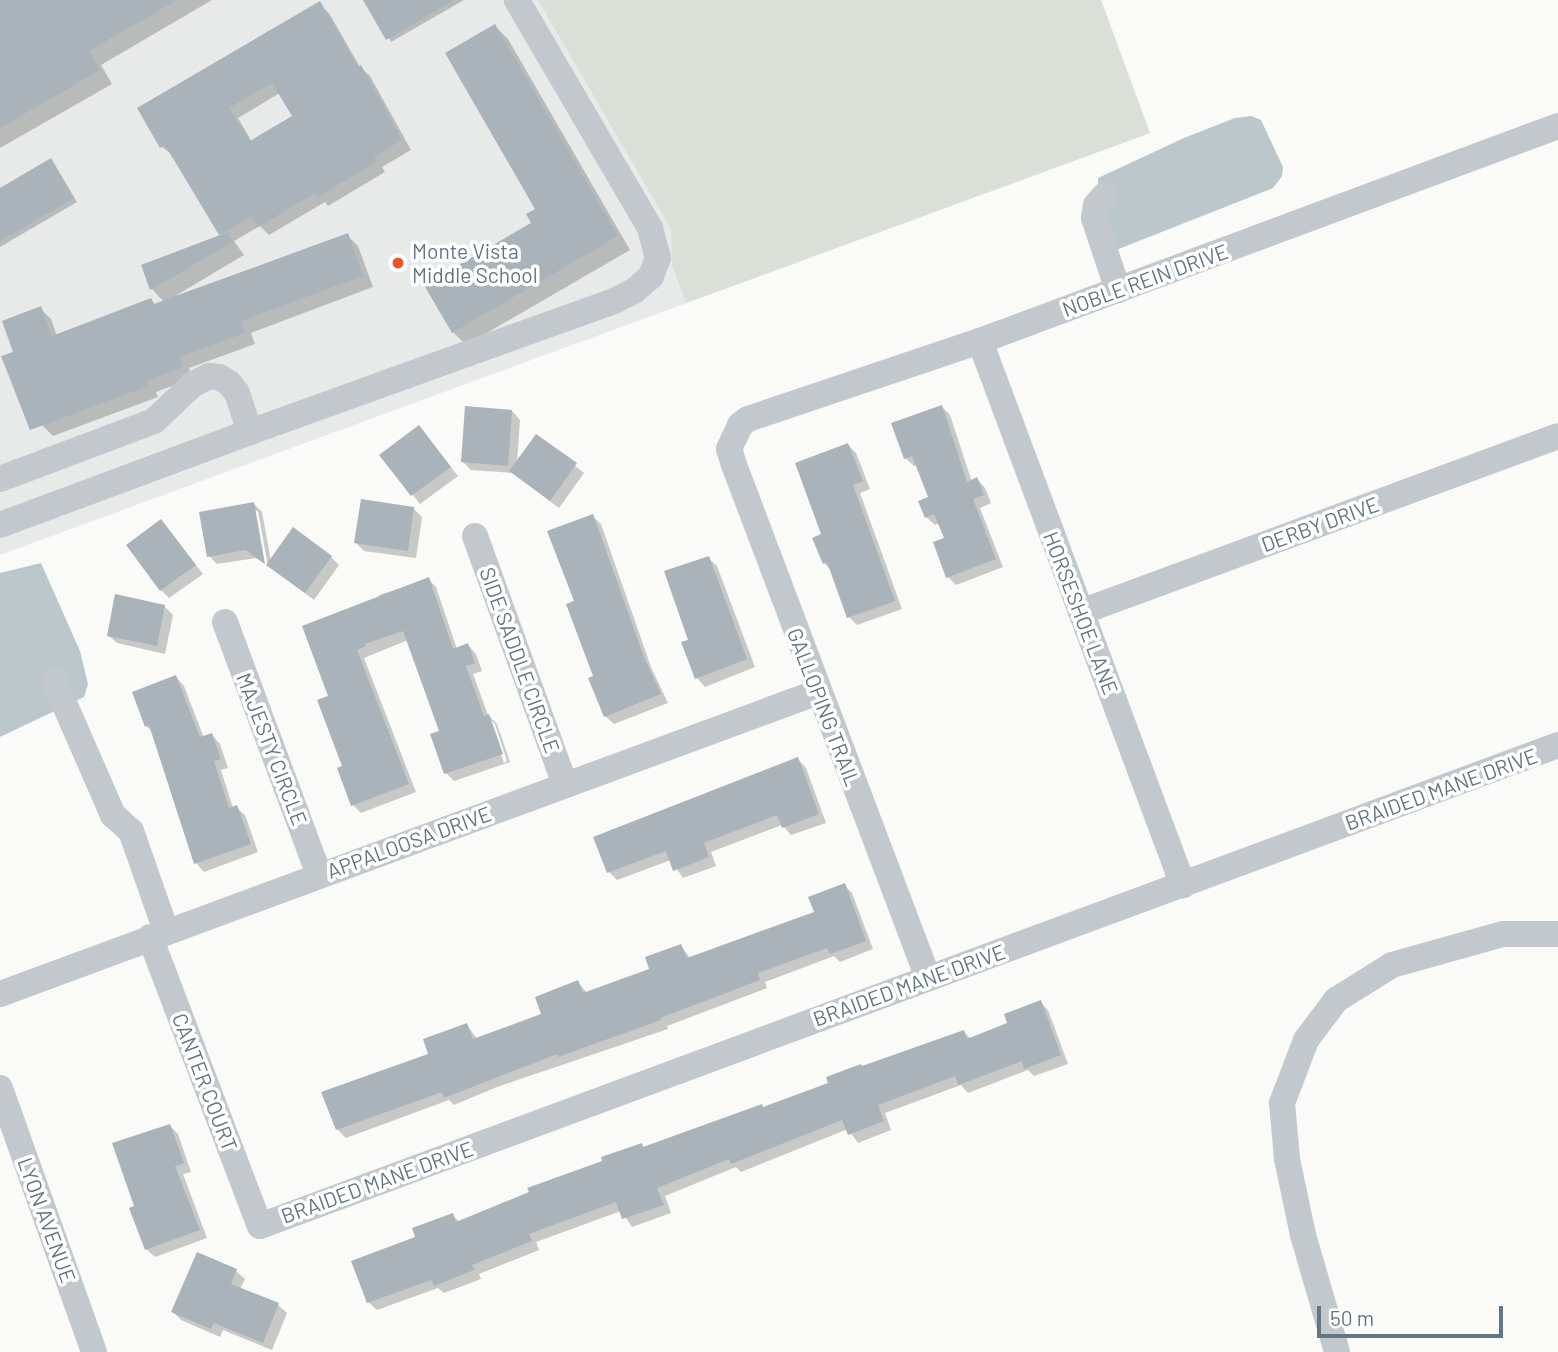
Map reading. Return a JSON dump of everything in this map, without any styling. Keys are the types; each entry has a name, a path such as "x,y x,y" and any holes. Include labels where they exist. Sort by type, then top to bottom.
{"street":[{"path":"0,525 614,301 634,291 651,276 658,258 650,228 517,0"},
{"name":"NOBLE REIN DRIVE","path":"734,434 748,419 980,341 1558,126"},
{"path":"1105,195 1096,205 1094,218 1118,290"},
{"name":"HORSESHOE LANE","path":"980,341 1183,885"},
{"path":"0,479 154,421 192,386 209,376 229,383 237,393 250,432"},
{"name":"GALLOPING TRAIL","path":"734,434 729,449 734,466 928,978"},
{"name":"DERBY DRIVE","path":"1081,612 1558,436"},
{"name":"SIDE SADDLE CIRCLE","path":"475,536 565,784"},
{"name":"MAJESTY CIRCLE","path":"225,622 319,875"},
{"name":"CANTER COURT","path":"54,680 113,815 131,831 158,934 260,1226"},
{"name":"APPALOOSA DRIVE","path":"0,994 818,692"},
{"name":"BRAIDED MANE DRIVE","path":"260,1226 1558,746"},
{"path":"1338,1352 1303,1235 1287,1159 1282,1103 1306,1040 1336,1000 1392,965 1503,934 1558,934"},
{"name":"LYON AVENUE","path":"0,1088 94,1352"}],"shaded area":[{"name":"Monte Vista Middle School","path":"0,0 1101,0 1150,133 0,555"},
{"path":"538,0 1101,0 1150,133 686,303 672,265 671,229"},
{"path":"1251,116 1261,120 1283,167 1282,176 1273,188 1111,252 1098,193 1098,178 1184,138 1235,118"},
{"path":"41,563 80,651 88,684 84,697 0,737 0,573"}],"building":[{"path":"0,0 177,0 89,51 100,70 0,128"},
{"path":"363,0 454,0 386,40"},
{"path":"320,1 358,67 361,65 402,140 374,157 377,162 317,197 315,193 258,227 252,216 219,235 165,145 160,148 137,108","holes":["272,83 292,116 250,141 229,108"]},
{"path":"495,24 618,236 452,333 424,285 531,223 526,214 535,209 445,53"},
{"path":"51,158 74,198 0,241 0,188"},
{"path":"228,232 233,242 150,290 141,265"},
{"path":"348,233 363,276 241,321 245,333 179,357 183,367 146,381 148,386 30,430 1,356 13,352 2,321 41,306 52,336 151,298 154,304"},
{"path":"942,405 967,482 977,477 984,495 973,499 996,559 946,578 933,542 944,538 934,514 925,518 918,501 928,497 912,456 904,459 891,423"},
{"path":"465,406 512,410 508,466 461,462"},
{"path":"419,425 451,467 411,496 379,455"},
{"path":"536,434 577,463 550,501 509,471"},
{"path":"848,443 863,481 853,485 895,601 847,618 827,562 823,564 812,538 821,534 795,463"},
{"path":"361,499 414,507 408,551 354,543"},
{"path":"254,502 265,564 246,550 207,557 199,512"},
{"path":"593,514 644,657 661,694 604,717 588,678 593,676 566,604 574,601 547,531"},
{"path":"161,519 196,565 160,591 126,545"},
{"path":"293,527 332,556 305,593 266,565"},
{"path":"709,556 747,659 695,679 681,642 688,640 664,571"},
{"path":"429,577 453,649 468,643 475,663 466,666 484,716 489,714 503,754 444,774 430,734 439,731 403,631 365,644 366,646 357,650 409,784 351,806 337,768 342,766 317,700 328,696 302,626"},
{"path":"115,594 165,605 157,646 107,636"},
{"path":"176,675 200,737 212,733 221,759 214,761 229,808 237,805 251,844 194,864 149,725 145,727 132,692"},
{"path":"798,757 819,814 782,828 777,815 704,843 709,857 673,871 666,851 607,873 593,837"},
{"path":"845,883 866,941 830,954 827,948 758,973 760,980 660,1018 661,1020 558,1057 557,1054 444,1098 442,1092 336,1130 321,1092 428,1054 423,1039 467,1023 473,1039 541,1014 535,997 578,980 583,993 649,969 645,957 681,944 687,958 814,912 808,897"},
{"path":"1041,1000 1061,1055 1024,1069 1022,1061 958,1085 955,1076 878,1105 884,1121 848,1135 842,1120 731,1164 729,1159 657,1188 664,1205 622,1219 616,1202 529,1234 532,1241 472,1265 474,1270 434,1286 431,1280 367,1303 351,1261 415,1237 412,1228 453,1213 456,1222 529,1192 527,1188 602,1161 601,1157 642,1143 643,1147 762,1104 763,1107 828,1083 826,1077 861,1064 862,1066 964,1030 967,1039 1007,1023 1004,1014"},
{"path":"170,1124 184,1163 175,1166 200,1230 145,1250 129,1208 134,1206 112,1143"},
{"path":"197,1252 237,1269 231,1284 279,1303 263,1343 214,1323 211,1329 171,1312"}],"place":[{"name":"Monte Vista Middle School","path":"398,263"}]}
